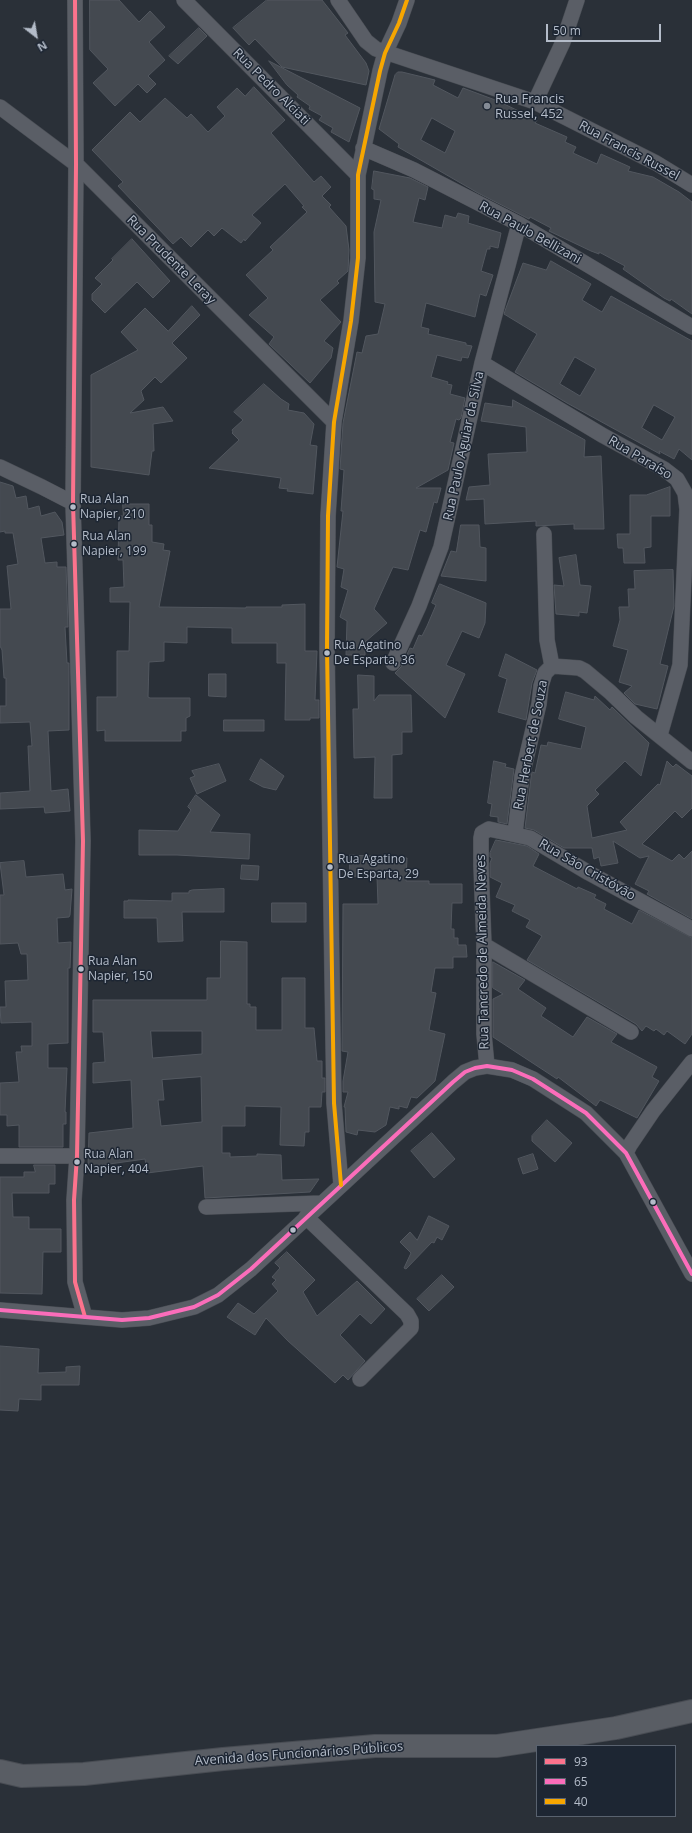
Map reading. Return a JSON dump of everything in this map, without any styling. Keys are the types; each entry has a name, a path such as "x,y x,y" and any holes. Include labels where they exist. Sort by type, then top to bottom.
{"street":[{"path":"75,0 76,164 73,504 82,841 77,1156 74,1200 75,1282 78,1299 85,1317"},
{"name":"Rua Pedro Alciati","path":"184,0 358,175"},
{"name":"Rua Francis Russel","path":"338,0 366,41 385,53 423,64 535,102 656,163 692,186"},
{"path":"341,1185 334,1104 327,648 328,516 334,422 350,322 358,258 358,175 385,53 399,23 407,0"},
{"path":"535,102 563,42 577,0"},
{"name":"Rua Prudente Leray","path":"0,107 76,164 334,422"},
{"name":"Rua Paulo Bellizani","path":"363,148 414,170 519,224 692,327"},
{"name":"Rua Paulo Aguiar da Silva","path":"393,663 419,606 440,547 482,363 519,224"},
{"name":"Rua Paraíso","path":"482,363 602,435 664,469 676,479 685,492 687,509 680,665 660,735"},
{"path":"0,467 73,504"},
{"path":"544,534 547,640 552,666"},
{"name":"Rua Herbert de Souza","path":"515,833 522,776 539,704 541,686 545,673 552,666 579,668 585,671 636,717 692,762"},
{"name":"Rua São Cristóvão","path":"481,838 482,833 489,829 515,833 530,838 588,872 692,929"},
{"name":"Rua Tancredo de Almeida Neves","path":"481,838 484,944 484,1034 487,1066"},
{"path":"484,944 632,1032"},
{"path":"626,1153 653,1111 692,1062"},
{"path":"0,1310 122,1320 149,1318 194,1307 218,1295 251,1269 321,1202 453,1082 465,1072 475,1068 487,1066 512,1070 533,1079 586,1113 626,1153 692,1274"},
{"path":"0,1156 77,1156"},
{"path":"206,1207 321,1202"},
{"path":"306,1217 407,1314 411,1322 411,1328 360,1379"},
{"name":"Avenida dos Funcionários Públicos","path":"0,1772 22,1776 84,1774 223,1758 375,1746 497,1746 616,1728 692,1712"}],"building":[{"path":"90,0 119,0 139,22 150,11 165,27 149,42 165,60 148,76 156,84 147,93 138,84 115,106 93,83 108,69 90,50"},
{"path":"267,0 322,0 348,33 345,35 366,63 369,71 366,85 282,67 255,39 249,45 233,28"},
{"path":"199,28 207,36 178,64 169,56"},
{"path":"269,61 360,108 349,142 331,132 333,128 319,120 322,116 309,109 310,106 297,97 298,95 287,85"},
{"path":"398,72 402,72 435,80 433,85 458,98 463,88 498,101 537,120 535,123 567,137 565,142 576,147 573,153 597,164 601,154 630,167 628,171 653,177 679,192 692,202 692,314 671,299 670,301 664,298 623,269 625,266 599,252 599,254 591,251 549,231 551,228 530,217 529,219 478,193 398,147 399,144 379,129 395,75","holes":["432,118 455,131 445,153 421,140"]},
{"path":"254,87 285,120 271,133 314,182 321,176 331,187 322,196 331,205 329,207 346,226 349,250 348,271 337,281 339,283 320,300 341,322 324,341 333,348 331,358 310,383 269,344 274,337 249,315 268,298 246,275 273,250 270,247 307,212 302,207 304,206 285,184 252,215 261,223 245,241 244,239 241,243 222,228 214,236 208,230 191,247 181,237 173,244 118,186 123,182 92,150 130,112 140,122 165,98 187,118 191,114 208,132 225,116 217,107 237,88 245,96"},
{"path":"374,171 410,178 428,187 425,200 419,198 413,222 442,228 445,215 456,218 458,213 469,216 468,223 501,233 498,248 490,246 490,249 487,249 481,271 493,275 486,296 480,294 475,317 426,303 421,327 429,329 428,334 466,343 466,345 472,346 468,358 462,357 461,361 437,355 431,377 448,382 447,384 452,385 450,394 465,398 461,418 459,420 456,419 450,442 454,443 448,470 416,488 441,488 437,503 434,502 426,532 420,530 408,570 393,567 374,609 387,623 365,642 365,655 346,655 347,621 340,617 348,590 341,587 344,569 337,567 343,511 341,511 344,470 340,469 343,423 357,352 362,353 366,336 378,334 385,304 375,302 374,232 381,200 374,199 374,190 372,189"},
{"path":"132,239 170,281 153,298 137,282 105,313 92,300 92,294 102,284 95,278"},
{"path":"551,261 591,284 582,300 602,312 611,296 692,341 692,460 679,449 674,459 659,451 660,454 567,403 515,372 537,334 504,314 523,263 546,270","holes":["575,357 596,369 580,396 560,384","654,405 675,417 662,440 642,428"]},
{"path":"192,306 200,315 172,343 187,358 161,383 155,377 141,391 144,400 130,413 163,407 173,421 153,424 154,451 152,451 149,475 91,467 91,375 138,350 121,332 145,308 168,331"},
{"path":"264,384 289,404 288,410 304,413 314,424 310,445 317,446 313,494 287,491 288,489 279,488 281,478 209,468 239,440 232,433 232,430 243,420 234,412"},
{"path":"513,400 585,440 584,457 601,456 604,529 574,529 574,524 536,526 536,521 485,524 484,499 466,500 469,487 490,485 488,454 527,452 526,427 481,421 485,403 512,407"},
{"path":"0,482 13,486 16,498 26,496 28,509 39,506 41,516 55,512 62,522 64,535 41,538 45,563 57,562 57,567 66,567 68,627 65,627 67,663 69,663 69,730 48,731 51,791 68,789 70,811 45,813 44,807 0,809 0,793 30,791 28,746 32,746 30,722 0,723 0,706 6,706 6,678 4,678 2,650 0,646 0,609 11,609 7,566 18,564 13,533 5,533 5,531 0,532"},
{"path":"670,487 670,516 651,516 651,547 644,548 645,563 624,563 623,548 618,548 617,534 630,534 630,495 646,495"},
{"path":"123,504 149,504 149,525 152,525 152,542 164,544 163,550 170,551 159,607 246,608 282,607 282,605 305,604 305,651 317,651 315,700 319,700 319,718 310,718 310,720 285,720 286,663 277,663 277,643 232,643 232,628 187,627 187,643 164,642 164,661 149,662 148,697 190,698 190,716 186,718 186,731 181,731 181,741 105,741 105,730 97,731 97,697 117,697 117,651 129,651 130,602 110,602 110,588 124,587 123,560 118,560 119,516 123,516"},
{"path":"461,525 479,525 480,547 486,548 486,581 441,576 451,551 456,552"},
{"path":"576,555 580,585 591,586 587,613 579,612 579,616 556,614 554,585 564,586 559,558"},
{"path":"673,570 674,606 660,664 668,666 657,709 635,704 624,693 632,686 619,682 628,650 613,646 620,620 619,607 629,607 628,589 635,589 634,571"},
{"path":"440,584 486,603 485,623 479,638 462,631 446,665 465,674 445,718 395,673 401,667 410,648 413,649 419,635 422,636 436,605 432,603"},
{"path":"506,654 537,670 532,683 526,720 498,712 507,679 499,676"},
{"path":"209,674 226,674 226,697 209,696"},
{"path":"358,675 374,676 374,701 379,695 411,695 412,732 402,732 402,754 392,755 392,798 374,798 375,757 354,758 353,709 358,709"},
{"path":"566,692 594,700 595,696 610,710 612,707 649,743 641,776 625,761 595,790 599,794 587,806 592,838 627,830 620,822 658,784 660,785 667,761 673,767 676,764 692,776 692,808 682,818 675,811 642,844 672,861 679,854 684,859 692,851 692,919 647,894 649,891 635,884 649,856 640,858 613,841 618,863 601,866 599,857 594,859 592,848 564,848 534,830 525,828 532,772 535,773 541,745 547,746 548,742 581,749 586,727 559,719"},
{"path":"224,720 264,720 264,731 224,731"},
{"path":"261,759 284,776 276,790 263,787 250,780"},
{"path":"494,761 506,764 505,767 514,769 507,824 498,822 498,817 490,816 492,804 488,803"},
{"path":"219,764 226,781 197,794 190,778 195,776 192,771"},
{"path":"196,795 220,815 210,832 250,834 249,859 177,855 139,855 139,830 178,831 191,810 188,807"},
{"path":"496,840 527,846 539,854 533,866 577,889 578,887 596,895 594,898 606,904 604,909 632,924 639,910 692,938 692,1034 685,1044 667,1031 664,1035 656,1029 654,1031 646,1026 642,1031 636,1024 527,960 542,936 526,927 530,920 512,911 515,905 496,897 502,883 490,877 490,863 492,858 490,857 490,853"},
{"path":"350,855 407,858 406,881 429,881 429,884 462,884 462,903 452,903 451,929 454,929 454,938 458,938 458,945 466,945 467,957 453,957 453,968 435,968 431,992 436,993 429,1030 445,1034 435,1081 417,1098 411,1097 407,1108 399,1106 399,1109 390,1107 386,1125 375,1132 358,1130 357,1135 346,1132 344,1107 348,1092 343,1092 343,1081 348,1052 342,1051 343,904 378,904 377,877 350,876"},
{"path":"24,861 26,877 63,874 65,890 72,889 69,917 57,918 58,943 71,942 70,968 68,968 68,1043 48,1044 48,1068 67,1068 65,1112 66,1124 63,1124 63,1147 19,1147 19,1125 7,1126 7,1115 0,1115 0,1083 19,1082 16,1052 22,1052 21,1046 32,1046 32,1022 1,1023 0,1007 6,1007 5,981 28,980 27,954 21,954 18,943 0,944 0,895 4,895 0,863"},
{"path":"242,865 259,866 258,880 241,879"},
{"path":"224,889 224,912 182,912 183,941 158,942 157,918 124,918 124,901 172,901 172,893 189,893 189,891 192,890"},
{"path":"272,903 306,903 306,922 272,922"},
{"path":"221,941 247,942 247,1004 250,1004 250,1007 256,1007 256,1030 282,1030 282,978 305,978 305,1028 314,1028 317,1061 322,1061 322,1078 325,1078 325,1092 322,1092 321,1107 309,1107 309,1132 305,1132 304,1146 280,1145 281,1107 245,1106 245,1126 222,1126 222,1153 230,1153 230,1157 257,1156 257,1154 281,1155 282,1180 319,1179 310,1192 205,1198 203,1166 147,1173 145,1159 88,1167 89,1133 133,1128 131,1080 93,1083 93,1063 105,1062 103,1032 93,1032 93,1000 207,1000 207,978 220,978","holes":["151,1031 202,1031 202,1054 153,1058","201,1077 202,1122 161,1126 158,1100 164,1100 162,1080"]},
{"path":"493,962 525,980 518,989 546,1008 541,1016 573,1037 587,1017 617,1034 611,1042 657,1067 652,1077 659,1081 637,1118 600,1100 596,1106 558,1077 557,1079 493,1037 493,999 503,994 493,988"},
{"path":"547,1120 572,1143 555,1162 532,1141 532,1136"},
{"path":"432,1133 455,1159 434,1178 411,1151"},
{"path":"533,1154 538,1169 523,1174 518,1159"},
{"path":"34,1165 55,1165 55,1184 49,1184 49,1193 12,1193 13,1217 29,1217 29,1229 61,1229 61,1252 43,1252 42,1294 0,1293 0,1177 24,1177 24,1172 35,1172"},
{"path":"429,1216 449,1226 442,1240 437,1237 434,1243 432,1242 406,1269 404,1268 411,1253 400,1242 410,1232 417,1240"},
{"path":"287,1252 315,1280 303,1292 317,1316 357,1281 385,1309 371,1324 360,1314 340,1335 365,1361 348,1380 343,1375 335,1383 288,1341 266,1318 255,1335 227,1317 238,1303 254,1314 278,1291 272,1284 276,1280 272,1277 280,1268 275,1263"},
{"path":"442,1275 454,1287 429,1311 417,1299"},
{"path":"0,1346 39,1349 38,1373 66,1372 66,1367 80,1366 79,1385 41,1385 41,1400 19,1399 18,1411 0,1410"}],"transit line":[{"name":"93","path":"75,0 76,164 73,503 83,841 77,1156 74,1200 75,1282 85,1317"},
{"name":"40","path":"341,1185 334,1103 327,648 328,516 334,422 351,321 358,258 358,175 385,53 399,23 407,0"},
{"name":"65","path":"0,1310 122,1320 149,1318 194,1307 218,1295 251,1269 453,1082 465,1072 475,1068 487,1066 512,1070 533,1079 586,1113 626,1153 692,1274"}],"place":[{"name":"Rua Francis Russel, 452","path":"487,106"},
{"name":"Rua Alan Napier, 210","path":"73,507"},
{"name":"Rua Alan Napier, 199","path":"74,544"},
{"name":"Rua Agatino De Esparta, 36","path":"327,653"},
{"name":"Rua Agatino De Esparta, 29","path":"330,867"},
{"name":"Rua Alan Napier, 150","path":"81,969"},
{"name":"Rua Alan Napier, 404","path":"77,1162"}]}
